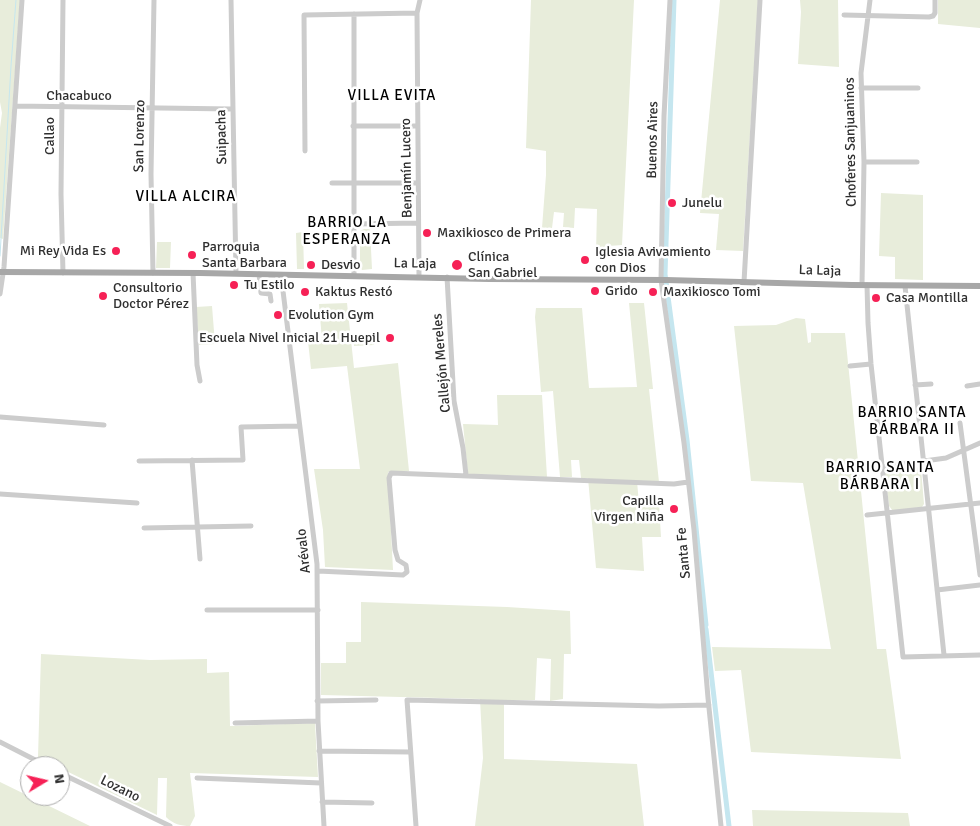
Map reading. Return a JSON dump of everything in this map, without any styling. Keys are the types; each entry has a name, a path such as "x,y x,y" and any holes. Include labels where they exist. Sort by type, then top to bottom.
{"main road":[{"name":"La Laja","path":"2,272 236,273 980,286"}],"street":[{"path":"0,294 22,0"},
{"name":"Callao","path":"63,0 61,194 63,272"},
{"name":"San Lorenzo","path":"153,273 150,174 154,0"},
{"name":"Suipacha","path":"231,0 236,273"},
{"name":"Benjamín Lucero","path":"419,277 417,13 420,0"},
{"name":"Buenos Aires","path":"665,280 664,116 670,0"},
{"path":"744,282 760,0"},
{"name":"Choferes Sanjuaninos","path":"870,0 862,59 861,88 865,285 881,467 903,657 944,655"},
{"path":"844,15 869,14 929,17 933,16 935,12 935,0"},
{"path":"305,150 304,15 417,13"},
{"path":"354,14 354,276"},
{"path":"861,88 918,88"},
{"name":"Chacabuco","path":"15,106 232,109"},
{"path":"353,126 417,126"},
{"path":"864,162 917,162"},
{"path":"332,183 418,183"},
{"path":"355,224 418,223"},
{"path":"193,273 197,365 200,381"},
{"path":"259,274 261,293 270,294 271,301"},
{"name":"Arévalo","path":"281,275 318,571 317,701 324,826"},
{"name":"Callejón Mereles","path":"447,278 454,401 464,448 466,475"},
{"name":"Santa Fe","path":"665,280 696,559 721,826"},
{"path":"904,286 944,655 980,655"},
{"path":"850,366 871,364"},
{"path":"915,385 931,384"},
{"path":"967,386 980,384"},
{"path":"0,418 104,425"},
{"path":"960,423 980,575"},
{"path":"140,461 243,460 241,427 300,426"},
{"path":"881,467 946,458 980,443"},
{"path":"192,460 200,559"},
{"path":"318,571 403,575 407,572 406,566 396,556 389,475 391,473 674,484 688,482"},
{"path":"0,494 137,504"},
{"path":"867,515 980,504"},
{"path":"144,528 251,526"},
{"path":"937,590 980,585"},
{"path":"207,610 318,610"},
{"path":"317,701 376,700"},
{"path":"416,826 407,700 659,706 709,705"},
{"path":"235,723 318,721"},
{"path":"0,742 27,756"},
{"path":"319,752 410,752"},
{"name":"Lozano","path":"70,778 170,826"},
{"path":"197,778 321,783"},
{"path":"322,802 372,803"}],"green space":[{"path":"0,0 20,0 3,239 0,238 0,128 2,113 0,102"},
{"path":"531,0 634,0 622,245 609,246 608,254 596,254 597,209 575,208 574,228 563,227 564,213 554,212 552,228 542,228 546,151 526,148"},
{"path":"720,0 758,0 743,251 716,250 719,214 700,213"},
{"path":"800,0 838,0 839,67 798,64"},
{"path":"938,0 980,0 980,28 938,24"},
{"path":"881,193 923,195 923,280 895,279 895,257 879,256"},
{"path":"370,229 372,269 362,270 360,266 360,231"},
{"path":"303,232 304,269 297,269 296,233"},
{"path":"157,242 171,242 170,268 156,268"},
{"path":"347,303 354,368 398,363 409,471 388,472 393,570 325,567 323,530 314,469 360,469 347,366 311,369 308,341 322,340 319,304"},
{"path":"629,303 644,303 653,389 649,389 659,482 637,481 639,504 659,504 661,537 642,537 644,571 596,568 588,478 581,478 579,460 571,460 572,477 560,477 553,391 541,392 535,317 536,308 582,308 589,388 637,387"},
{"path":"212,306 215,344 199,345 196,307"},
{"path":"796,318 805,319 808,343 811,342 811,333 845,333 877,649 886,649 901,759 751,752 741,670 715,671 712,647 831,649 803,483 751,481 734,326 776,325"},
{"path":"353,334 374,334 374,345 354,346"},
{"path":"497,395 542,395 547,477 468,474 463,424 498,425"},
{"path":"914,466 921,469 924,504 922,507 893,511 889,506 885,473 890,468"},
{"path":"361,602 570,611 571,654 564,654 563,699 550,701 551,659 537,658 535,700 504,700 504,759 637,764 644,826 475,826 483,758 480,699 321,695 321,663 346,663 346,642 361,642"},
{"path":"41,654 150,660 207,659 207,673 229,672 230,726 315,723 318,777 190,773 195,816 190,826 174,823 166,817 167,778 158,778 157,815 70,773 70,756 38,756"},
{"path":"0,782 20,792 20,806 49,806 90,826 0,826"},
{"path":"752,810 908,813 910,826 753,826"}],"waterway":[{"path":"0,256 16,0"},
{"path":"674,0 665,274 687,440 706,625"},
{"path":"706,629 729,826"}],"place":[{"name":"Junelu","path":"672,203"},
{"name":"Maxikiosco de Primera","path":"427,233"},
{"name":"Mi Rey Vida Es","path":"116,251"},
{"name":"Parroquia Santa Barbara","path":"192,255"},
{"name":"Iglesia Avivamiento con Dios","path":"585,260"},
{"name":"Desvio","path":"311,265"},
{"name":"Clínica San Gabriel","path":"457,265"},
{"name":"Tu Estilo","path":"234,285"},
{"name":"Grido","path":"595,291"},
{"name":"Kaktus Restó","path":"305,292"},
{"name":"Maxikiosco Tomi","path":"653,292"},
{"name":"Consultorio Doctor Pérez","path":"103,296"},
{"name":"Casa Montilla","path":"876,298"},
{"name":"Evolution Gym","path":"278,315"},
{"name":"Escuela Nivel Inicial 21 Huepil","path":"390,338"},
{"name":"Capilla Virgen Niña","path":"674,509"}],"district":[{"name":"VILLA EVITA","path":"392,96"},
{"name":"VILLA ALCIRA","path":"186,197"},
{"name":"BARRIO LA ESPERANZA","path":"347,232"},
{"name":"BARRIO SANTA BÁRBARA II","path":"912,422"},
{"name":"BARRIO SANTA BÁRBARA I","path":"880,476"}]}
